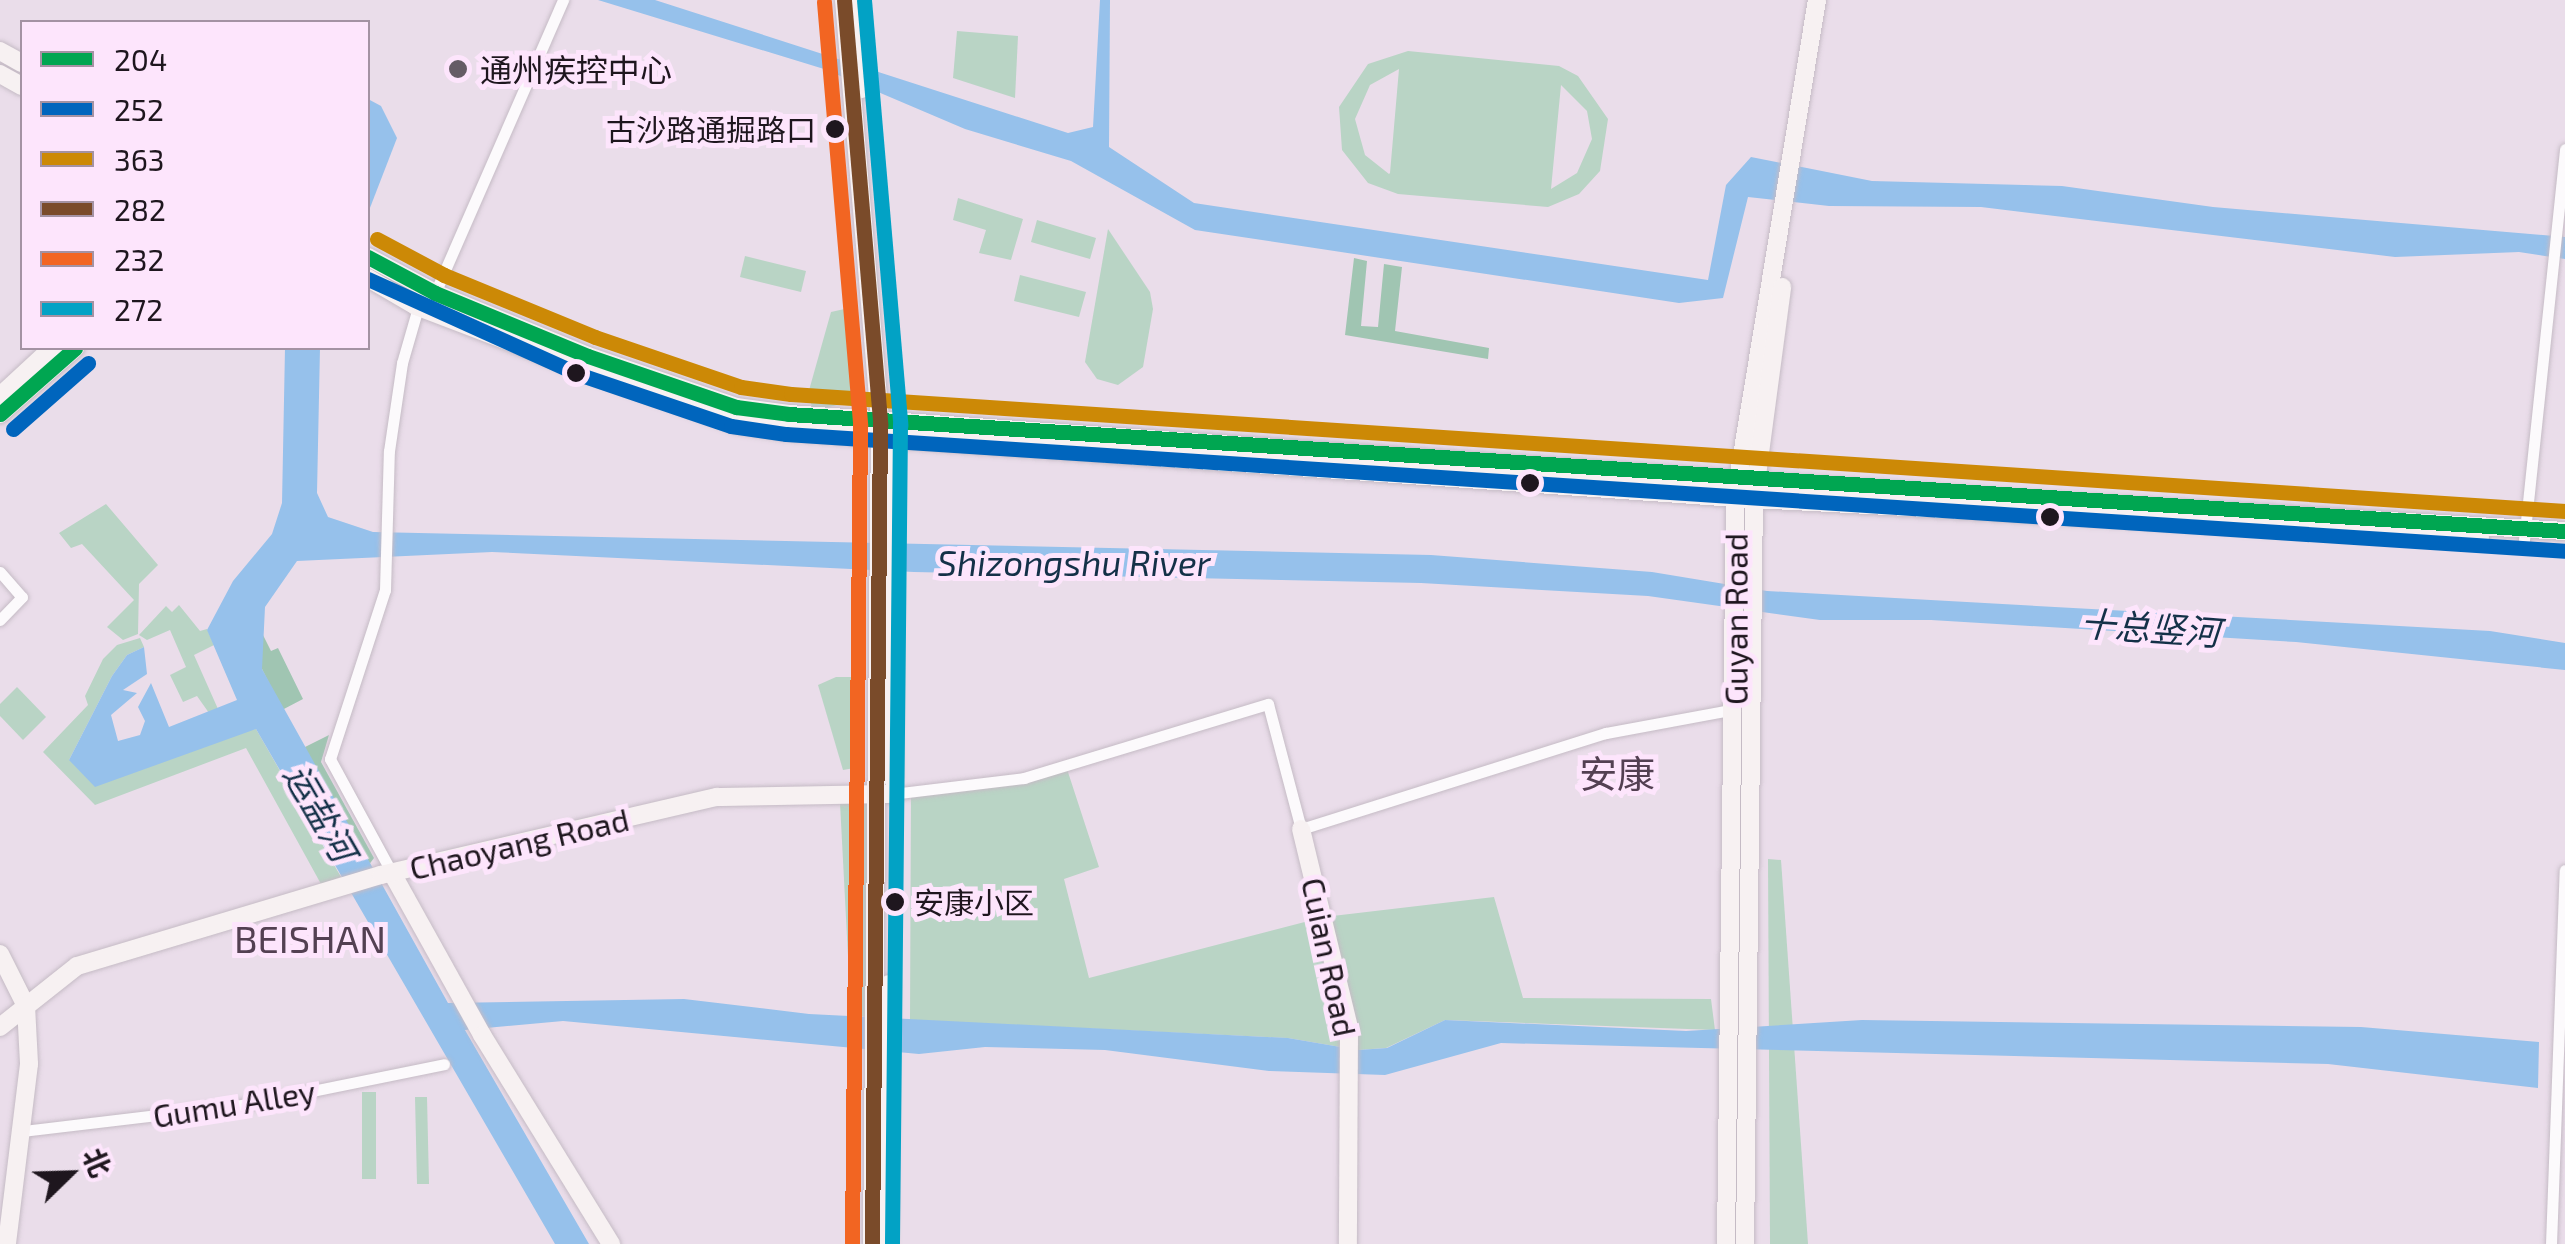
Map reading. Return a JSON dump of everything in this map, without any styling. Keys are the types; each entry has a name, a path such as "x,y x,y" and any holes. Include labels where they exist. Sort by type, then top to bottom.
{"main road":[{"path":"844,0 886,433"},
{"path":"858,0 864,164 886,433 882,1068 887,1244"},
{"name":"Guyan Road","path":"1796,163 1817,0"},
{"name":"Guyan Road","path":"1726,1244 1736,1061 1745,708 1745,489 1788,210 1826,0"},
{"path":"370,257 430,290 627,370 736,407 886,433"},
{"path":"370,279 416,306 737,424 2524,534 2565,541"},
{"path":"0,396 50,350"},
{"path":"0,414 73,350"},
{"path":"2524,534 2565,530"},
{"name":"Chaoyang Road","path":"0,1027 77,966 386,874 718,797 886,794"},
{"name":"Cuian Road","path":"1301,830 1349,1028 1348,1244"},
{"path":"386,874 611,1244"},
{"path":"0,954 26,1006 30,1064 7,1244"},
{"name":"Guyan Road","path":"1736,1061 1745,1244"},
{"path":"872,1244 882,1068"}],"street":[{"path":"386,874 330,759 386,590 389,451 416,306 430,290 563,0"},
{"path":"2524,534 2565,149"},
{"path":"0,572 22,597 0,620"},
{"path":"886,794 1024,778 1268,704 1301,830 1606,732 1745,708"},
{"path":"2551,1244 2560,1174 2565,870"},
{"name":"Gumu Alley","path":"22,1131 248,1104 444,1064"}],"green space":[{"path":"957,31 1018,36 1015,98 953,78"},
{"path":"1408,51 1559,66 1578,76 1608,119 1600,171 1579,194 1548,207 1398,194 1368,183 1342,150 1339,107 1368,64","holes":["1399,69 1390,173 1389,174 1365,155 1355,119 1370,85","1561,85 1587,111 1592,139 1577,173 1551,189"]},
{"path":"958,198 1023,219 1011,260 979,253 986,230 953,220"},
{"path":"1037,220 1096,238 1090,259 1031,242"},
{"path":"1108,229 1150,292 1153,309 1143,367 1118,385 1097,379 1085,362"},
{"path":"745,256 806,271 801,292 740,277"},
{"path":"1354,258 1367,261 1361,326 1378,327 1384,264 1402,267 1395,331 1489,348 1488,359 1345,335"},
{"path":"1020,275 1086,292 1079,317 1014,301"},
{"path":"849,308 856,389 848,403 813,410 808,394 831,312"},
{"path":"106,504 158,565 139,584 138,634 123,640 107,627 134,600 82,544 71,548 59,533"},
{"path":"179,605 200,631 207,629 214,645 194,655 218,709 209,713 197,696 183,702 170,675 186,667 170,630 147,640 139,635 166,606 172,612"},
{"path":"260,629 271,651 278,648 303,699 282,710 262,669"},
{"path":"140,638 144,647 127,655 112,676 69,760 256,729 341,877 321,884 246,748 95,805 43,752 88,705 85,696 103,659 117,645"},
{"path":"836,677 859,677 860,767 843,770 818,685"},
{"path":"17,687 46,717 23,740 0,716 0,704"},
{"path":"329,735 321,762 374,858 368,866 303,748"},
{"path":"1066,766 1099,867 1064,879 1089,978 1324,917 1494,897 1523,998 1711,999 1715,1030 1445,1020 1386,1048 1358,1050 1288,1038 910,1020 911,792"},
{"path":"840,803 869,803 866,1017 851,1014"},
{"path":"1768,859 1781,860 1808,1244 1770,1244"},
{"path":"362,1092 376,1092 376,1179 362,1179"},
{"path":"415,1097 427,1097 429,1184 417,1184"}],"water":[{"path":"598,0 655,0 1068,133 1093,127 1100,0 1110,0 1109,147 1194,203 1708,280 1726,185 1751,157 1872,181 2062,186 2213,207 2565,237 2565,259 2519,252 2395,257 1981,207 1829,206 1748,197 1723,298 1679,303 1195,230 1071,161 965,129 824,69"},
{"path":"370,100 381,106 397,138 370,208"},
{"path":"285,350 320,350 317,493 328,517 373,532 1431,555 1652,572 1767,591 2490,631 2565,643 2565,670 2296,642 1931,620 1820,620 1648,596 1421,583 914,572 492,552 297,561 265,607 262,669 448,1003 684,999 809,1014 1288,1038 1358,1050 1387,1048 1445,1020 1686,1031 1862,1020 2361,1027 2539,1042 2538,1088 2328,1064 1501,1043 1385,1075 1269,1071 1105,1050 985,1047 919,1054 563,1021 465,1030 589,1244 555,1244 256,729 95,787 69,760 112,676 127,655 144,647 147,674 123,690 137,693 111,715 118,741 140,735 145,721 138,707 151,683 169,727 237,700 207,630 233,581 272,534 282,503"}],"transit line":[{"name":"282","path":"844,0 880,424 872,1244"},
{"name":"272","path":"864,0 900,424 892,1244"},
{"name":"232","path":"824,2 860,425 852,1244"},
{"name":"363","path":"377,239 444,275 595,337 741,387 791,394 2565,511"},
{"name":"204","path":"370,258 435,293 588,356 736,407 789,414 2565,531"},
{"name":"252","path":"370,280 581,375 731,426 786,434 2564,551"},
{"name":"204","path":"0,414 73,350"},
{"name":"252","path":"13,429 88,363"}],"place":[{"name":"通州疾控中心","path":"458,69"},
{"name":"古沙路通掘路口","path":"835,129"},
{"name":"安康小区","path":"895,902"}],"district":[{"name":"安康","path":"1617,774"},
{"name":"BEISHAN","path":"310,939"}],"water label":[{"name":"Shizongshu River","path":"1074,562"},
{"name":"十总竖河","path":"2150,627"},
{"name":"运盐河","path":"321,812"}]}
